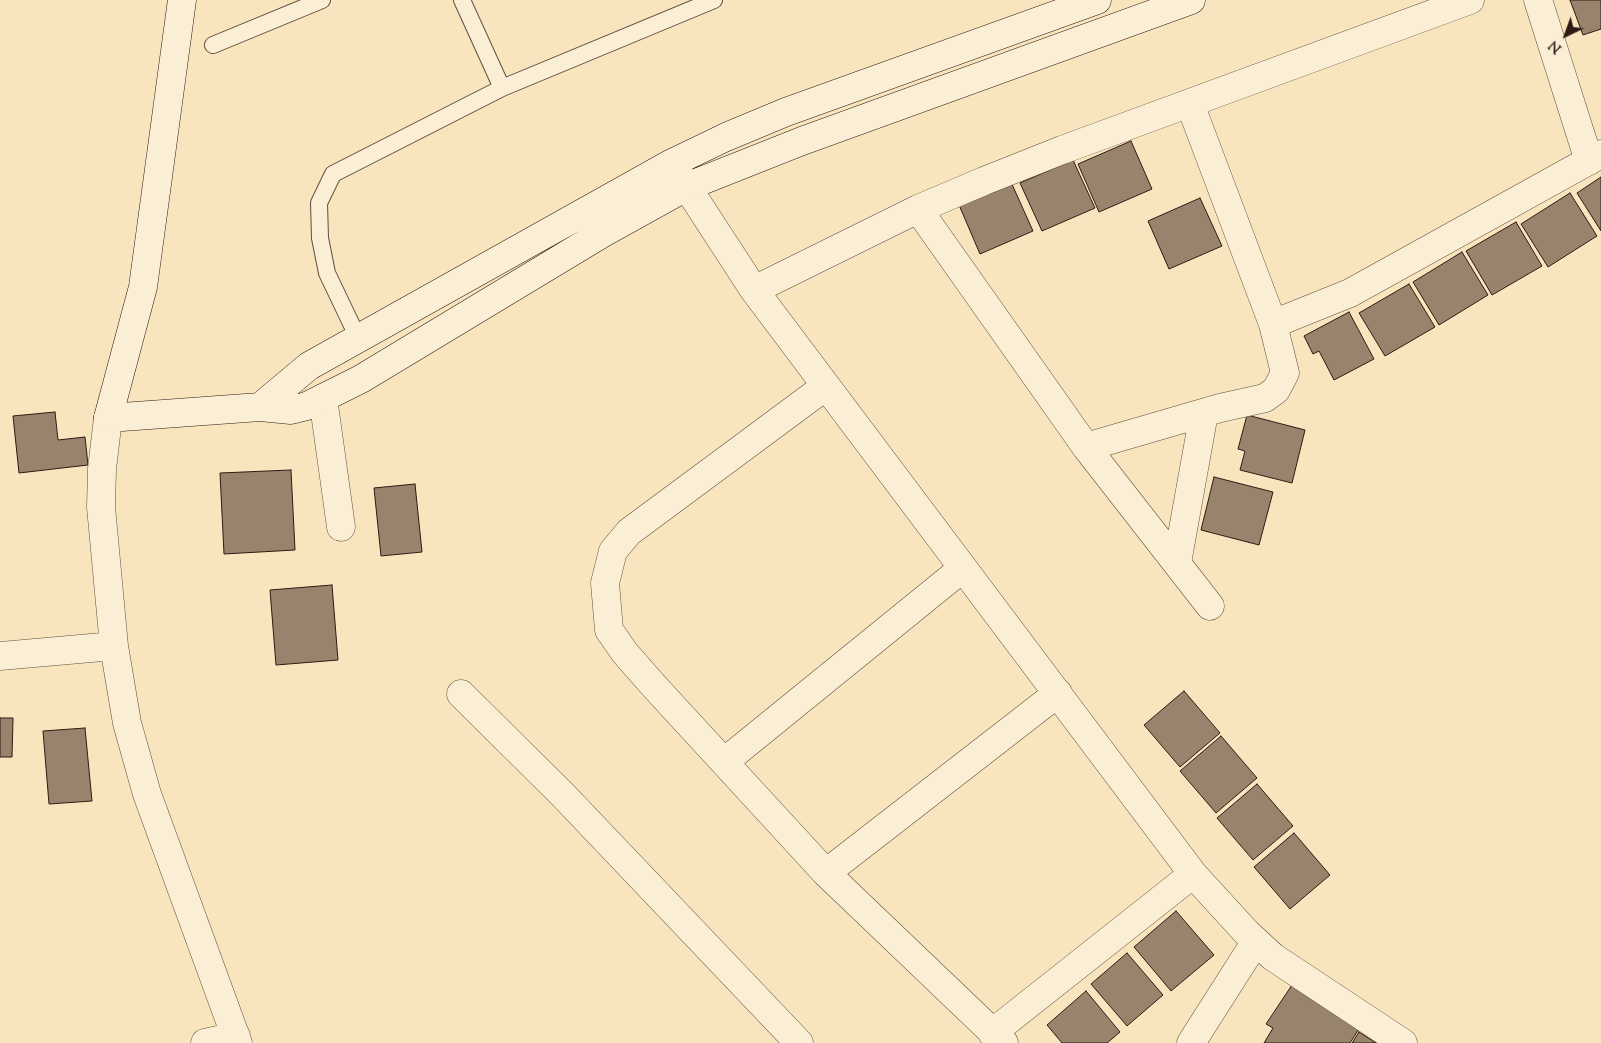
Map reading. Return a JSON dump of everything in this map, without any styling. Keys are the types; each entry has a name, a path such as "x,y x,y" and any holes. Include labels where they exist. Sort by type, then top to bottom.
{"street":[{"path":"182,0 143,287 108,418 102,469 101,507 114,646 127,723 147,794 237,1039 205,1043"},
{"path":"260,407 309,366 672,163 726,137 786,112 1097,0"},
{"path":"108,418 260,407 291,410 323,398 361,379 587,243 686,187 855,121 1191,0"},
{"path":"754,290 918,208 1062,150 1470,0"},
{"path":"1274,324 1350,293 1595,158 1538,0"},
{"path":"1086,447 1204,413 1265,398 1276,390 1284,373 1274,324 1190,104"},
{"path":"672,163 754,290 1193,874 1256,941 1297,975 1403,1043"},
{"path":"918,208 1086,447 1210,606"},
{"path":"826,386 629,532 613,550 605,582 609,630 625,653 826,873 998,1038 1193,874"},
{"path":"323,398 341,527"},
{"path":"1177,563 1204,413"},
{"path":"724,762 964,568"},
{"path":"0,656 114,646"},
{"path":"826,873 1058,693"},
{"path":"461,694 564,795 799,1043"},
{"path":"1191,1043 1256,941"}],"lane":[{"path":"213,45 322,0"},
{"path":"462,0 502,88"},
{"path":"358,338 327,273 320,238 319,202 333,174 502,88 714,0"}],"building":[{"path":"1570,0 1601,0 1601,29 1583,35"},
{"path":"1131,141 1152,189 1099,212 1078,164"},
{"path":"1073,160 1095,208 1042,231 1020,183"},
{"path":"1601,177 1601,231 1577,193"},
{"path":"1011,182 1033,231 980,254 959,205"},
{"path":"1570,193 1597,236 1548,267 1521,224"},
{"path":"1200,198 1222,246 1169,269 1148,221"},
{"path":"1516,222 1542,266 1492,295 1466,251"},
{"path":"1462,252 1488,295 1439,325 1413,282"},
{"path":"1409,284 1435,327 1385,356 1359,313"},
{"path":"1349,312 1374,359 1334,380 1319,351 1313,354 1304,336"},
{"path":"55,412 58,440 85,437 88,465 19,473 13,416"},
{"path":"1247,415 1305,430 1292,483 1240,470 1245,451 1238,449"},
{"path":"291,470 295,550 224,554 220,473"},
{"path":"1214,477 1273,492 1259,545 1201,530"},
{"path":"415,484 422,552 381,556 374,488"},
{"path":"332,585 338,660 276,665 270,590"},
{"path":"1184,691 1220,733 1180,767 1144,725"},
{"path":"0,718 13,718 12,757 0,757"},
{"path":"85,728 92,801 49,804 43,731"},
{"path":"1221,736 1257,778 1216,813 1180,771"},
{"path":"1257,784 1293,826 1253,860 1217,818"},
{"path":"1294,833 1330,875 1290,909 1254,867"},
{"path":"1176,911 1214,955 1171,991 1134,947"},
{"path":"1127,953 1163,995 1127,1026 1091,984"},
{"path":"1292,985 1359,1029 1350,1043 1264,1043 1273,1028 1266,1024"},
{"path":"1086,991 1120,1032 1107,1043 1062,1043 1047,1025"},
{"path":"1359,1032 1376,1043 1352,1043"}]}
